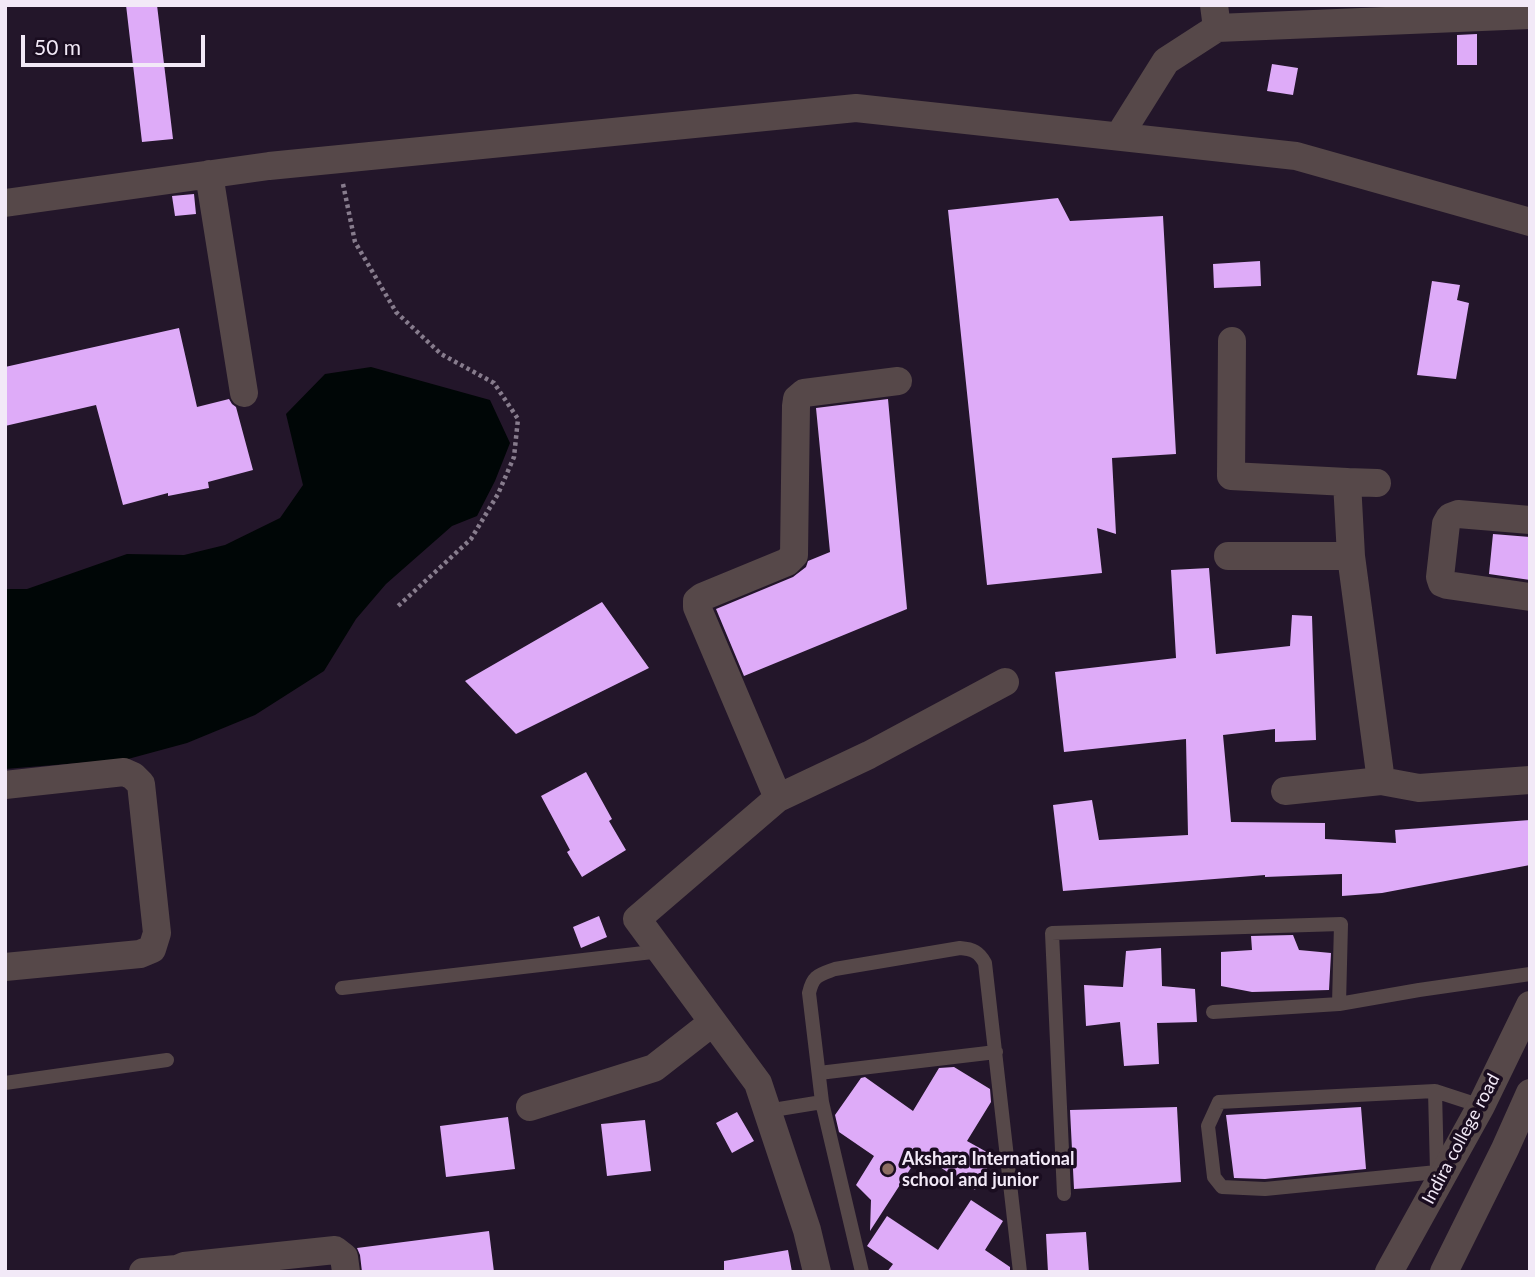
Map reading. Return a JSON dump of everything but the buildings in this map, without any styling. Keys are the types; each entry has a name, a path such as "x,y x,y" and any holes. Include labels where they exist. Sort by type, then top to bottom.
{"street":[{"path":"1119,136 1166,61 1216,16 1530,15"},
{"path":"5,203 269,166 856,108 1296,156 1530,222"},
{"path":"209,174 244,393"},
{"path":"1232,341 1231,476 1377,483"},
{"path":"778,798 697,607 697,601 787,562 794,555 797,399 804,393 898,381"},
{"path":"1348,482 1351,556 1381,781"},
{"path":"1530,520 1458,514 1450,517 1446,524 1440,577 1442,583 1447,585 1530,597"},
{"path":"1228,556 1351,556"},
{"path":"817,1272 807,1230 758,1083 638,919 778,798 869,755 1006,682"},
{"path":"5,785 124,772 133,776 141,785 157,933 152,950 140,954 5,967"},
{"path":"1285,791 1381,781 1419,788 1530,780"},
{"name":"Indira college road","path":"1389,1272 1481,1106 1530,1005"},
{"path":"530,1107 654,1068 713,1022"},
{"path":"1444,1272 1517,1152 1526,1111"},
{"path":"144,1272 335,1250 344,1257 346,1272"}],"lane":[{"path":"1064,1194 1052,933 1341,924 1339,1004"},
{"path":"862,1272 822,1102 809,993 812,981 835,969 960,948 971,949 980,954 985,963 1020,1272"},
{"path":"342,988 661,951"},
{"path":"1213,1012 1339,1004 1530,974"},
{"path":"819,1073 996,1052"},
{"path":"5,1083 167,1060"},
{"path":"1435,1091 1437,1172 1265,1189 1222,1187 1214,1177 1208,1126 1219,1102 1435,1091 1481,1106"},
{"path":"767,1111 822,1102"}],"path":[{"path":"338,159 355,242 396,312 441,354 494,383 518,419 514,457 498,494 471,539 396,608"}],"shaded area":[{"path":"371,367 490,400 510,443 477,516 452,526 386,584 356,619 324,671 255,715 187,743 128,759 5,769 5,589 27,589 127,554 184,555 225,545 280,518 303,485 286,414 325,374"}],"place":[{"name":"Akshara International school and junior","path":"888,1169"}]}
